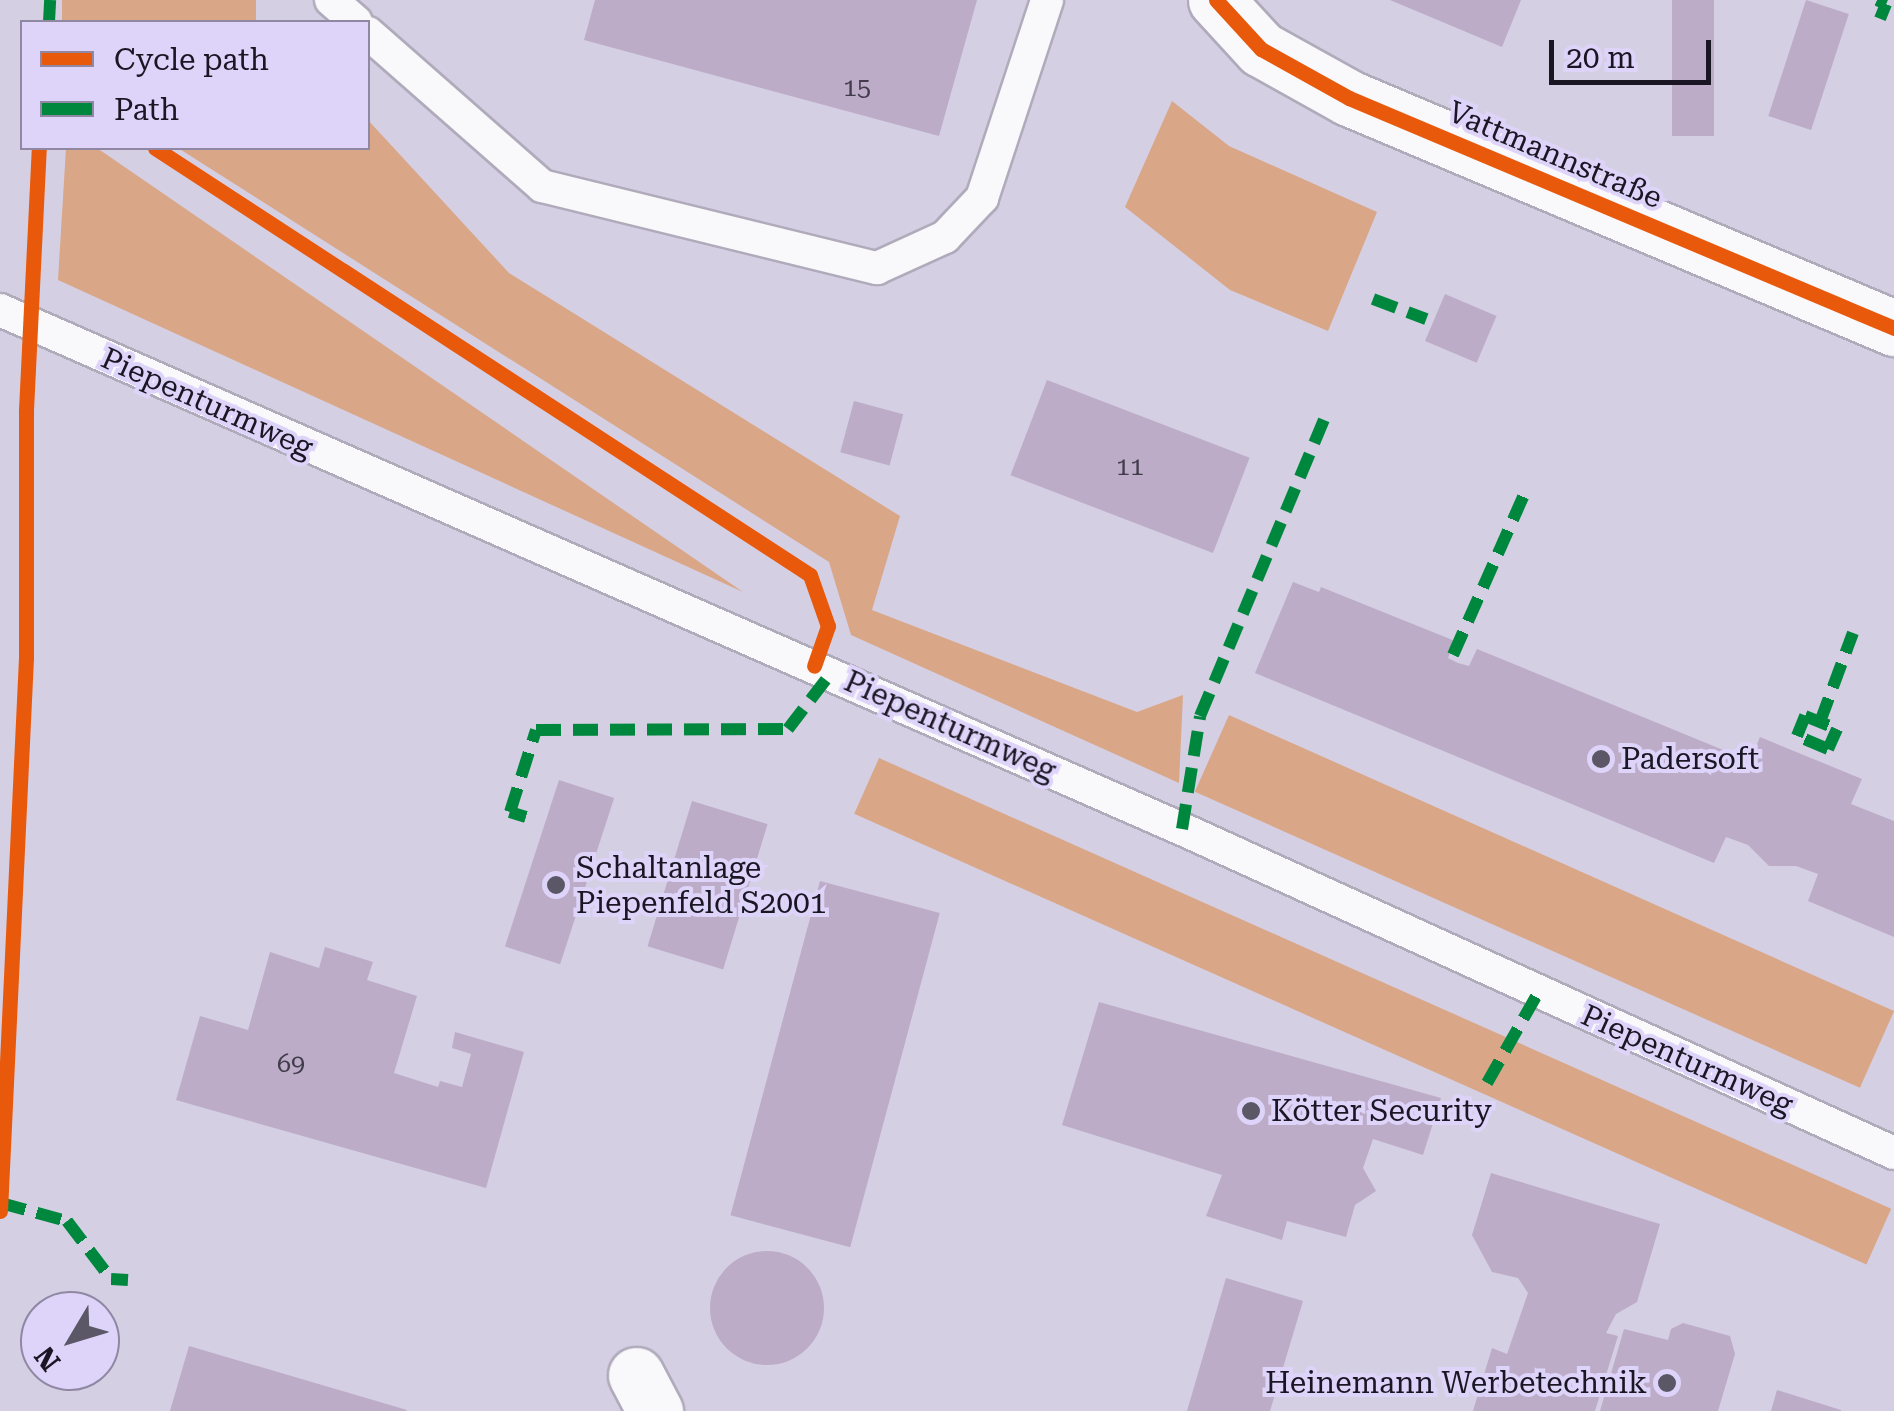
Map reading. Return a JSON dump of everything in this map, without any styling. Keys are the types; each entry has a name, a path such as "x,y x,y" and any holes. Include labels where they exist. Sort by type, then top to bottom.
{"street":[{"name":"Vattmannstraße","path":"1216,0 1261,49 1349,98 1894,328"}],"lane":[{"path":"330,0 354,20"},
{"path":"370,34 542,186 877,268 944,238 982,198 1047,0"},
{"name":"Piepenturmweg","path":"0,310 1059,774 1894,1153"}],"shaded area":[{"path":"62,0 256,0 256,20 62,20"},
{"path":"1172,101 1229,146 1377,212 1328,331 1230,290 1125,207"},
{"path":"370,122 509,273 900,516 872,610 1137,712 1183,695 1179,783 851,635 829,562 181,150 370,150"},
{"path":"66,150 100,150 743,592 58,280"},
{"path":"1229,715 1894,1011 1860,1088 1195,792"},
{"path":"879,758 1891,1209 1866,1264 854,814"}],"building":[{"path":"595,0 977,0 939,136 584,40"},
{"path":"1390,0 1521,0 1502,47"},
{"path":"1672,0 1714,0 1714,136 1672,136"},
{"path":"1806,0 1849,14 1811,130 1768,116"},
{"path":"1445,294 1497,316 1477,363 1425,341"},
{"path":"1047,380 1250,458 1213,553 1010,475"},
{"path":"854,401 903,414 890,465 840,452"},
{"name":"Padersoft","path":"1293,582 1319,592 1321,587 1455,641 1448,658 1458,663 1469,666 1477,649 1750,761 1760,737 1862,779 1851,804 1894,821 1894,937 1808,901 1818,874 1796,866 1769,866 1748,845 1726,837 1714,863 1255,673"},
{"name":"Schaltanlage Piepenfeld S2001","path":"559,780 614,798 560,964 505,946"},
{"path":"692,801 768,824 723,969 648,946"},
{"path":"820,881 940,913 850,1247 730,1215"},
{"path":"325,947 373,962 367,980 417,996 394,1073 438,1087 440,1081 462,1087 471,1054 452,1048 455,1032 524,1052 486,1188 176,1100 200,1016 248,1030 270,952 319,968"},
{"name":"Kötter Security","path":"1099,1002 1441,1098 1423,1155 1373,1139 1363,1168 1376,1191 1355,1205 1346,1237 1287,1221 1282,1240 1206,1216 1222,1175 1062,1125"},
{"path":"1491,1173 1660,1224 1637,1302 1616,1314 1606,1333 1618,1336 1595,1411 1473,1411 1492,1348 1507,1354 1528,1293 1518,1278 1492,1272 1472,1235"},
{"path":"767,1251 789,1255 807,1268 820,1286 824,1308 820,1330 807,1348 789,1361 767,1365 745,1361 727,1348 714,1330 710,1308 714,1286 727,1268 745,1255"},
{"path":"1226,1278 1303,1301 1270,1411 1187,1411"},
{"name":"Heinemann Werbetechnik","path":"1683,1323 1730,1336 1735,1354 1718,1411 1600,1411 1624,1329 1668,1340 1671,1329"},
{"path":"189,1346 407,1410 170,1411"},
{"path":"1777,1390 1841,1410 1841,1411 1771,1411"}],"marked path":[{"path":"49,20 50,0"},
{"path":"1877,0 1886,4 1880,19"},
{"path":"1373,299 1426,319"},
{"path":"1182,829 1200,716 1326,415"},
{"path":"1453,655 1524,495"},
{"path":"1820,722 1853,633"},
{"path":"526,817 510,812 536,730 788,729 831,673"},
{"path":"1805,716 1837,729 1828,749 1797,736 1805,716"},
{"path":"1487,1083 1538,993"},
{"path":"1,1203 67,1221 111,1279 128,1280"}],"cycle path":[{"path":"1216,0 1261,49 1349,98 1894,328"},
{"path":"0,1211 26,657 26,410 39,150"},
{"path":"158,150 810,575 828,626 814,666"}],"place":[{"name":"Padersoft","path":"1601,759"},
{"name":"Schaltanlage Piepenfeld S2001","path":"556,885"},
{"name":"Kötter Security","path":"1251,1111"},
{"name":"Heinemann Werbetechnik","path":"1667,1383"}]}
